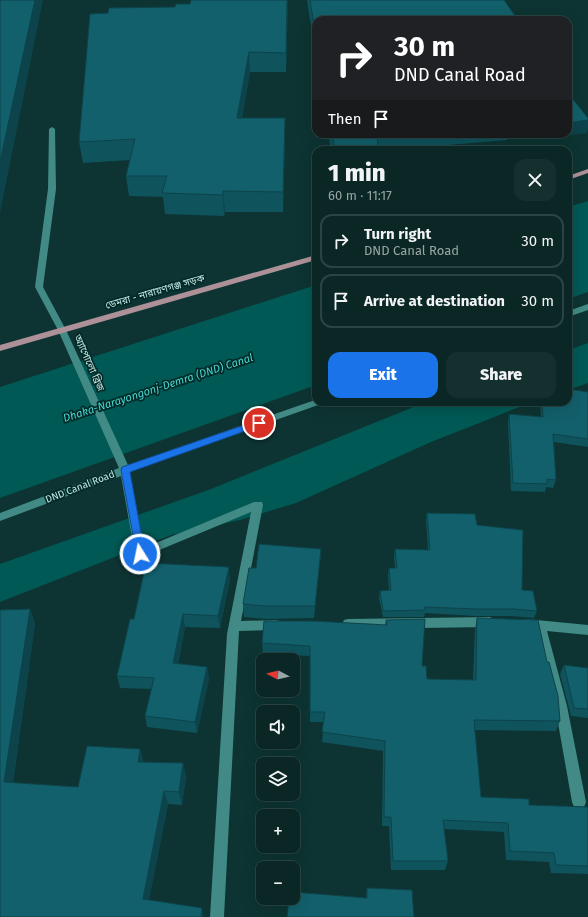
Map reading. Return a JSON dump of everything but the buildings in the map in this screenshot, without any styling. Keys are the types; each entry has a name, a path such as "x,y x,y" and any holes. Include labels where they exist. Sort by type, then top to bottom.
{"main road":[{"path":"572,177 588,171"},
{"name":"ডেমরা - নারায়ণগঞ্জ সড়ক","path":"0,348 312,258"}],"street":[{"name":"অ্যাপোলো ব্রিজ","path":"52,129 52,189 39,287 62,330 125,470 140,554 258,505 234,626"},
{"path":"572,313 588,307"},
{"name":"DND Canal Road","path":"0,519 125,470 312,404"},
{"path":"336,624 507,622 588,630"},
{"path":"217,917 234,626 289,625"},
{"path":"540,626 561,706 579,802"}],"water":[{"path":"588,201 588,292 572,298 572,206"},
{"name":"Dhaka-Narayongonj-Demra (DND) Canal","path":"312,286 312,386 0,498 0,387"},
{"path":"588,343 588,383 572,389 572,349"},
{"path":"416,406 522,406 431,442 296,503 240,520 171,535 0,602 0,564 211,489"}],"route":[{"path":"140,554 125,470 259,423"}]}
